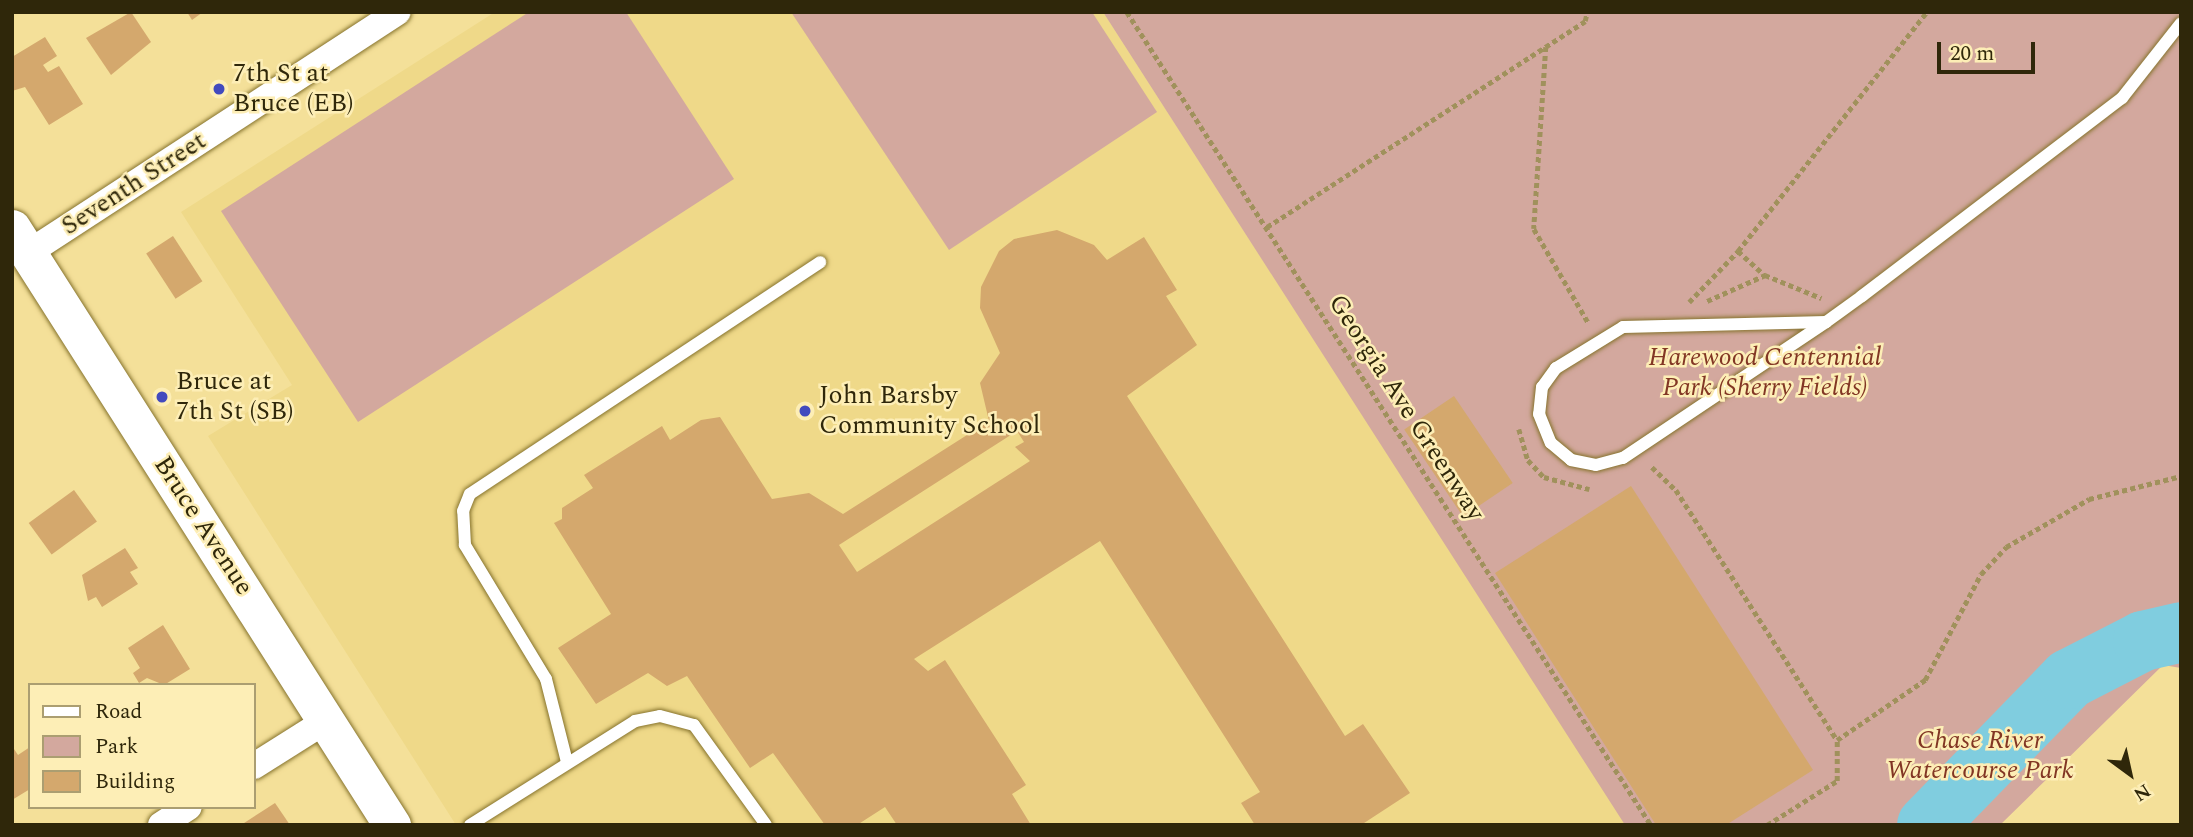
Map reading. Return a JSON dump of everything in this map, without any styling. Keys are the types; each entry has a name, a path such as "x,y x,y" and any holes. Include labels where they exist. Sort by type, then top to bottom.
{"street":[{"name":"Seventh Street","path":"17,248 397,12"},
{"name":"Bruce Avenue","path":"17,248 327,720 392,825"},
{"path":"256,765 327,720"},
{"path":"161,825 186,809"}],"lane":[{"path":"1826,322 1623,327 1556,368 1542,387 1539,414 1551,443 1571,460 1596,465 1623,458 1826,322 2122,98 2181,23"},
{"path":"567,762 546,679 465,545 463,511 470,494 821,262"},
{"path":"470,825 635,721 683,719 736,778 766,825"}],"path":[{"name":"Georgia Ave Greenway","path":"1128,12 1651,825"},
{"path":"1267,228 1585,21 1587,12"},
{"path":"1765,275 1685,307 1738,251 1927,12"},
{"path":"1546,46 1534,229 1588,322"},
{"path":"1738,251 1765,275 1821,299 1850,278 1862,296"},
{"path":"1576,329 1595,318"},
{"path":"1518,421 1528,460 1544,477 1567,488 1595,489"},
{"path":"1644,472 1656,466 1676,490 1837,740 1837,781 1767,825"},
{"path":"1837,740 1925,680 1981,574 2006,547 2090,499 2181,476"}],"shaded area":[{"name":"John Barsby Community School","path":"495,12 1103,12 1626,825 456,825 208,436 292,385 181,212"}],"green space":[{"path":"529,12 626,12 734,179 358,422 221,211"},
{"path":"791,12 1092,12 1157,112 949,250"},
{"name":"Harewood Centennial Park (Sherry Fields)","path":"1103,12 2181,12 2181,668 2163,665 2000,825 1625,825"}],"building":[{"path":"131,12 151,42 111,75 86,38"},
{"path":"187,12 203,12 192,20"},
{"path":"45,37 57,56 43,65 48,72 59,66 83,104 49,125 25,87 12,91 12,57"},
{"path":"1057,230 1094,245 1107,260 1144,237 1177,290 1166,296 1197,345 1127,396 1345,736 1363,724 1410,793 1361,825 1255,825 1241,803 1260,792 1100,541 914,659 928,671 945,660 1026,785 1012,794 1031,825 897,825 885,807 857,825 825,825 773,753 750,768 687,676 667,686 648,673 596,704 558,648 611,614 554,523 562,519 562,508 593,488 584,475 662,426 670,440 701,420 720,417 772,499 809,493 843,514 989,421 980,383 1000,353 980,308 981,287 999,251 1014,239","holes":["1017,431 1024,442 1015,447 1030,461 857,572 839,545"]},
{"path":"173,236 202,281 176,299 146,253"},
{"path":"1454,396 1513,483 1463,517 1404,430"},
{"path":"1631,486 1813,770 1726,825 1656,825 1495,573"},
{"path":"74,490 97,522 52,554 29,523"},
{"path":"125,548 138,568 130,572 138,584 102,607 96,597 88,601 82,575"},
{"path":"163,625 190,669 167,683 147,678 139,683 133,673 140,668 128,648"},
{"path":"12,746 18,755 28,748 28,790 12,800"},
{"path":"275,803 290,825 241,825"}],"waterway":[{"path":"1927,825 2069,679 2143,641 2181,632"}],"place":[{"name":"7th St at Bruce (EB)","path":"219,89"},
{"name":"Bruce at 7th St (SB)","path":"162,397"},
{"name":"John Barsby Community School","path":"805,411"}],"park label":[{"name":"Chase River Watercourse Park","path":"1980,756"}]}
